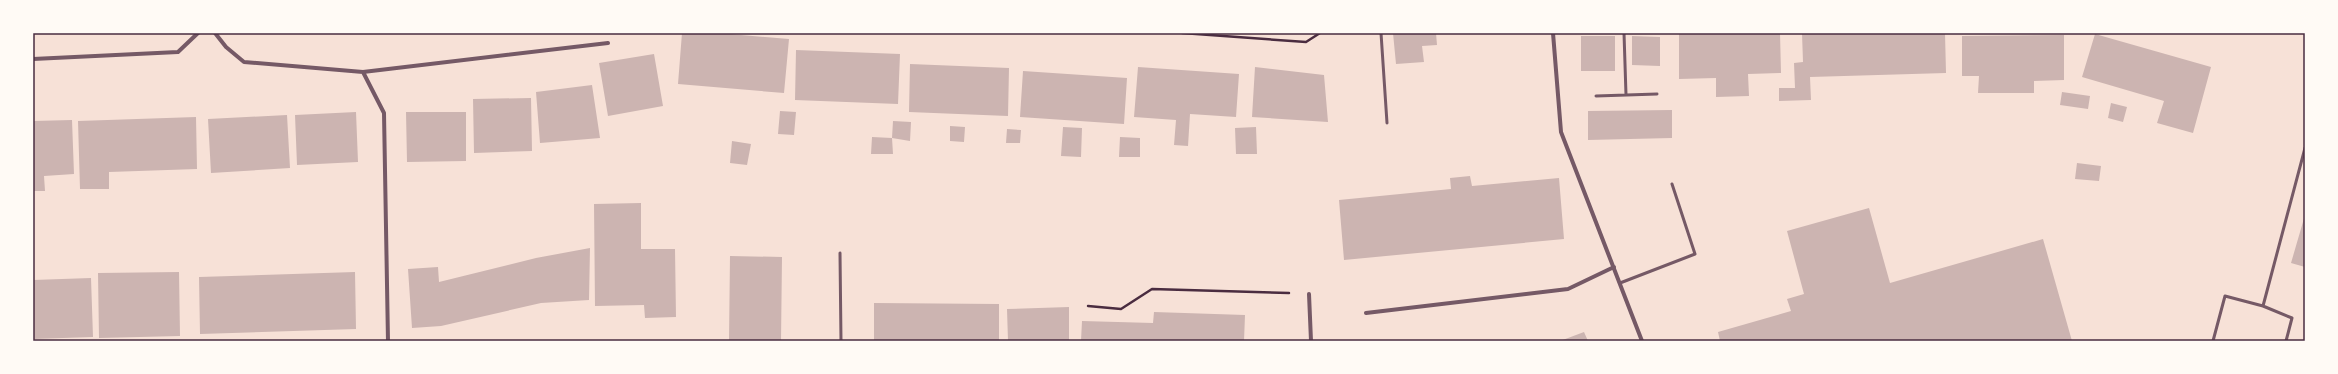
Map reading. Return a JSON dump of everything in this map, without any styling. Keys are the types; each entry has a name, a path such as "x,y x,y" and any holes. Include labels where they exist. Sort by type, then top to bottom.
{"street":[{"path":"33,59 178,52 198,33"},
{"path":"215,33 226,47 244,62 363,72 608,43"},
{"path":"1554,33 1561,132 1642,341"},
{"path":"363,72 384,113 388,341"},
{"path":"1366,313 1568,289 1614,267"},
{"path":"1309,294 1311,341"}],"lane":[{"path":"1381,33 1387,123"},
{"path":"1624,33 1626,95"},
{"path":"1596,96 1657,94"},
{"path":"2263,306 2305,148"},
{"path":"1620,283 1695,254 1672,184"},
{"path":"840,253 841,341"},
{"path":"2213,341 2225,296 2263,306 2292,318 2286,341"}],"path":[{"path":"1182,33 1306,42 1320,33"},
{"path":"1088,306 1121,309 1152,289 1309,294"}],"building":[{"path":"682,33 718,33 789,39 784,93 678,84"},
{"path":"1393,33 1436,33 1437,45 1422,46 1424,62 1396,64"},
{"path":"1780,33 1781,73 1748,74 1749,96 1716,97 1716,78 1679,79 1679,34"},
{"path":"1802,33 1945,33 1946,73 1810,77 1811,100 1779,101 1779,88 1795,88 1794,63 1803,62"},
{"path":"2095,34 2211,67 2193,133 2157,123 2164,101 2082,77"},
{"path":"2064,35 2064,80 2034,81 2034,93 1978,93 1979,76 1962,76 1962,36"},
{"path":"1581,36 1615,36 1615,71 1581,71"},
{"path":"1632,36 1660,37 1660,66 1632,65"},
{"path":"796,50 900,54 898,104 795,100"},
{"path":"654,54 663,106 608,116 599,63"},
{"path":"910,64 1009,68 1008,116 909,112"},
{"path":"1138,67 1239,74 1236,117 1190,114 1188,146 1174,145 1176,120 1134,117"},
{"path":"1255,67 1324,75 1328,122 1252,117"},
{"path":"1023,71 1127,78 1124,124 1020,117"},
{"path":"592,85 600,138 540,143 536,92"},
{"path":"2062,92 2090,96 2088,109 2060,105"},
{"path":"531,98 532,151 474,153 473,99"},
{"path":"2111,103 2127,107 2123,122 2108,118"},
{"path":"1672,110 1672,138 1588,140 1588,111"},
{"path":"780,111 796,112 794,135 778,134"},
{"path":"356,112 358,162 297,165 295,115"},
{"path":"406,112 466,112 466,161 407,162"},
{"path":"287,115 290,168 211,173 208,119"},
{"path":"196,117 197,169 109,172 109,189 80,189 78,121"},
{"path":"72,120 74,174 44,176 45,191 33,191 33,121"},
{"path":"893,121 911,122 910,141 892,138"},
{"path":"950,126 965,127 964,142 950,141"},
{"path":"1063,127 1082,128 1081,157 1061,156"},
{"path":"1256,127 1257,154 1236,154 1235,128"},
{"path":"1007,129 1021,130 1020,143 1006,143"},
{"path":"872,137 892,138 893,154 871,154"},
{"path":"1120,137 1140,138 1140,157 1119,157"},
{"path":"732,141 751,144 747,165 730,163"},
{"path":"2077,163 2101,166 2099,181 2075,179"},
{"path":"1470,176 1472,186 1559,178 1564,239 1344,260 1339,200 1451,189 1450,178"},
{"path":"641,203 641,249 675,249 676,317 645,318 644,305 595,306 594,204"},
{"path":"1869,208 1890,283 2043,239 2072,341 1720,341 1718,332 1791,311 1787,299 1804,294 1787,231"},
{"path":"2305,215 2305,267 2291,263"},
{"path":"590,248 589,300 541,303 441,326 412,328 408,269 438,267 439,282 536,258"},
{"path":"730,256 782,257 781,341 729,341"},
{"path":"179,272 180,336 99,338 98,273"},
{"path":"355,272 356,329 200,334 199,277"},
{"path":"91,278 93,337 33,339 33,280"},
{"path":"874,303 999,304 999,341 874,341"},
{"path":"1069,307 1069,341 1008,341 1007,309"},
{"path":"1154,312 1245,315 1244,341 1081,341 1082,321 1153,323"},
{"path":"1584,332 1588,341 1560,341"}]}
